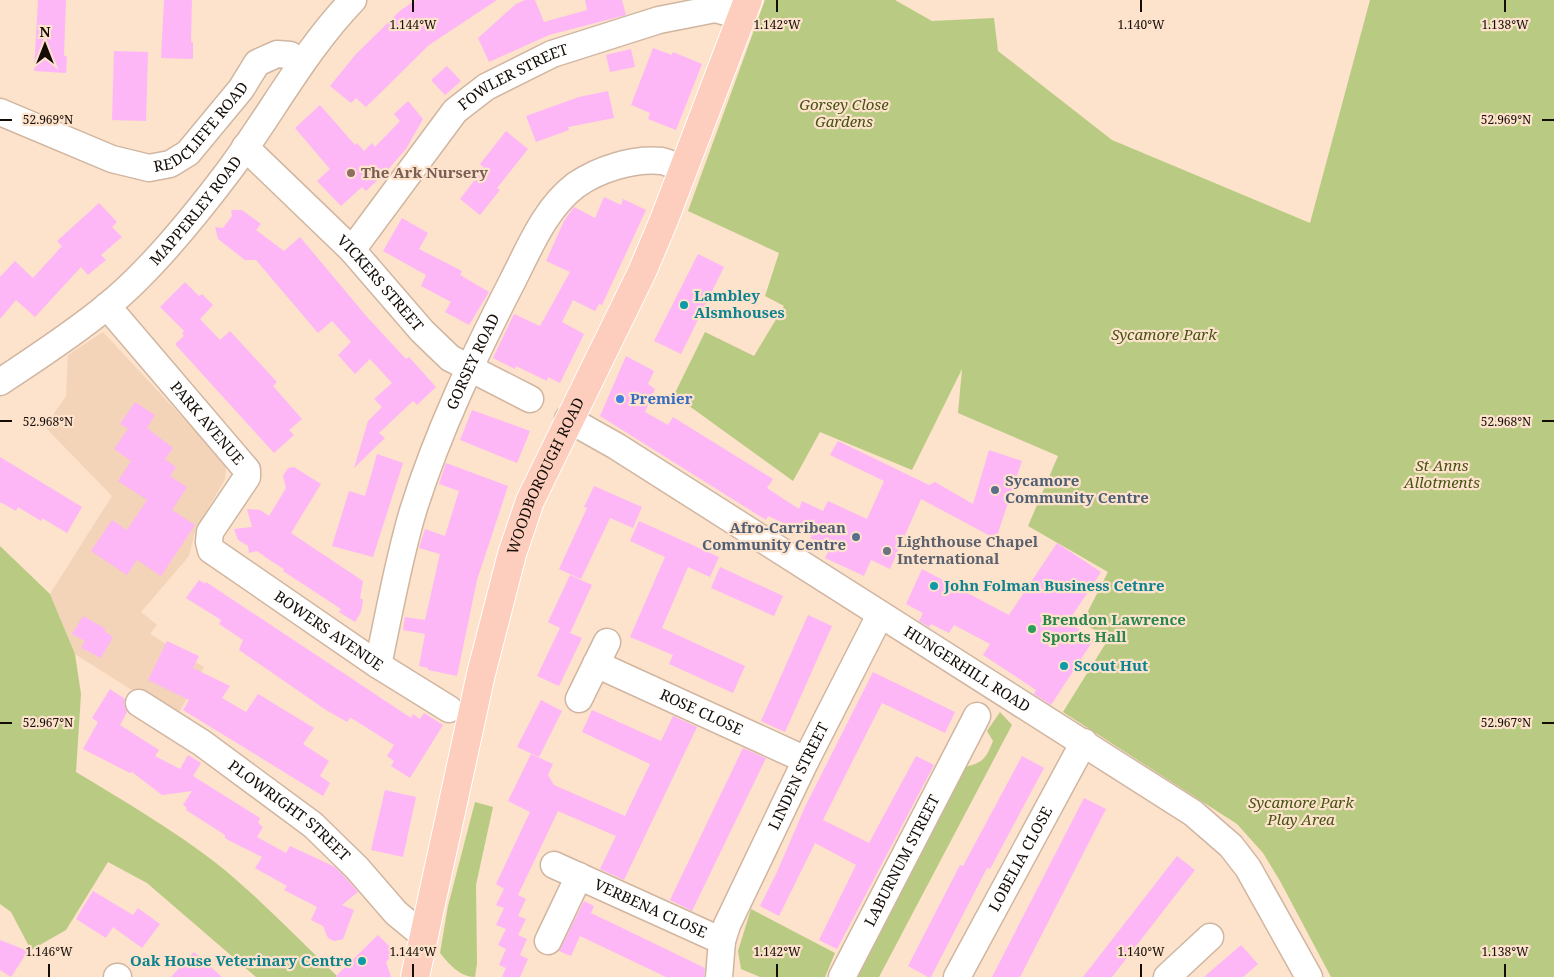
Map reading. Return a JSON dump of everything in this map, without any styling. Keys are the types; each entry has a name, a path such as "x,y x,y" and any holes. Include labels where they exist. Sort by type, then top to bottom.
{"main road":[{"name":"WOODBOROUGH ROAD","path":"421,975 424,936 481,674 512,554 530,501 568,419 642,272 744,8"}],"street":[{"name":"MAPPERLEY ROAD","path":"0,382 58,344 107,306 138,277 193,216 245,147 325,30 353,0"},
{"name":"FOWLER STREET","path":"352,250 456,112 486,87 552,54 659,20 715,9 744,8"},
{"name":"REDCLIFFE ROAD","path":"0,112 112,159 149,168 170,164 188,153 241,88 257,63 277,54 290,55 302,62"},
{"name":"VICKERS STREET","path":"245,147 352,250 422,331 450,358 530,399"},
{"name":"GORSEY ROAD","path":"378,665 401,558 414,510 445,422 469,369 538,230 552,210 575,186 611,168 640,161 663,161 682,169"},
{"name":"PARK AVENUE","path":"107,306 247,470 247,477 210,532 211,550"},
{"name":"HUNGERHILL ROAD","path":"568,419 616,446 1194,813 1231,846 1248,868 1299,973"},
{"name":"BOWERS AVENUE","path":"211,550 378,665 449,709"},
{"name":"LINDEN STREET","path":"720,977 722,941 727,925 806,760 880,615"},
{"name":"ROSE CLOSE","path":"579,699 602,653 806,760"},
{"name":"PLOWRIGHT STREET","path":"139,703 202,742 313,825 357,868 396,913 424,936"},
{"name":"LABURNUM STREET","path":"842,977 972,749 977,716"},
{"name":"LOBELIA CLOSE","path":"957,977 1084,742"},
{"name":"VERBENA CLOSE","path":"554,865 722,941"},
{"name":"VERBENA CLOSE","path":"548,941 579,876"},
{"path":"1167,977 1210,937"}],"shaded area":[{"path":"103,332 222,460 226,468 225,479 195,531 189,556 141,612 157,625 150,634 204,667 176,718 75,654 50,594 112,496 45,427 66,396 68,355"}],"green space":[{"path":"765,0 895,0 932,21 994,18 998,51 1112,140 1310,223 1370,0 1554,0 1554,977 1331,977 1263,853 1237,824 1063,712 1109,638 1082,623 1108,572 1028,526 1058,456 958,413 962,369 912,470 820,432 793,481 674,395 705,332 754,356 784,306 765,296 779,253 688,211"},
{"path":"0,546 50,594 75,654 81,694 76,772 165,827 216,863 263,904 338,977 256,977 147,883 108,862 66,930 31,950 11,912 0,904"},
{"path":"1000,712 1012,725 879,977 852,977 961,768 978,763 988,753 993,741 987,731"},
{"path":"475,802 493,807 476,885 477,964 475,977 464,975 440,953 448,906"},
{"path":"751,909 835,953 825,977 760,977 741,969 738,951"}],"building":[{"path":"38,0 66,0 64,56 67,56 66,73 34,71"},
{"path":"164,0 192,0 191,42 193,42 193,59 161,58"},
{"path":"416,0 497,0 429,45 366,107 356,98 351,103 330,86 356,54 401,10"},
{"path":"525,0 535,0 544,22 587,10 585,0 622,0 626,15 549,35 489,62 478,38 516,4"},
{"path":"653,48 672,55 673,52 702,64 676,130 648,119 650,113 631,105"},
{"path":"631,49 635,67 610,72 606,55"},
{"path":"114,51 148,52 146,121 112,120"},
{"path":"447,66 461,81 445,95 431,80"},
{"path":"608,91 614,118 568,127 569,130 536,142 526,116 579,97"},
{"path":"408,101 423,119 406,149 366,191 362,187 341,206 317,181 330,169 295,128 320,105 355,145 357,143 364,151 372,143 375,147 400,121 394,114"},
{"path":"506,131 528,149 497,188 500,190 480,215 460,199 484,168 480,164"},
{"path":"604,197 621,205 623,199 646,210 602,305 599,304 595,311 573,300 562,322 584,334 560,383 548,377 547,381 516,366 515,369 493,358 514,314 540,326 570,272 546,261 564,221 574,207 595,218"},
{"path":"99,203 117,222 112,227 122,237 101,255 106,260 88,275 81,267 35,317 16,300 0,319 0,277 15,261 33,278 62,246 57,241"},
{"path":"231,210 242,210 261,224 256,230 284,251 300,237 368,318 406,359 409,357 436,387 417,405 413,401 379,433 385,438 354,468 368,421 382,407 374,399 392,383 370,359 355,374 338,355 351,342 332,321 318,333 256,260 245,260 218,239 215,227 223,228 232,216"},
{"path":"402,218 428,233 419,249 462,271 460,275 489,292 469,325 445,312 451,302 421,286 426,275 383,251"},
{"name":"Lambley Alsmhouses","path":"698,254 724,267 681,354 654,341"},
{"path":"185,282 199,296 202,294 213,305 200,319 220,340 230,331 277,382 273,386 302,419 289,430 294,435 274,453 175,344 184,336 182,333 184,331 160,307"},
{"path":"626,356 654,371 648,384 655,389 645,412 668,425 673,417 773,479 767,488 799,509 802,501 823,511 828,501 867,519 884,481 830,455 838,441 929,485 935,482 973,504 989,450 1022,461 996,539 921,499 890,569 871,560 864,576 825,558 830,548 810,538 812,536 768,516 766,520 600,416"},
{"path":"135,402 155,415 147,428 173,448 165,459 176,467 170,476 187,487 172,510 195,525 161,576 137,560 127,575 91,551 112,520 127,530 147,500 118,481 131,461 114,449 128,429 120,424"},
{"path":"472,410 530,431 517,463 460,440"},
{"path":"377,454 403,463 373,557 332,546 349,491 365,496"},
{"path":"0,457 82,507 67,533 42,518 41,521 18,507 16,511 0,502"},
{"path":"446,463 508,486 477,580 457,676 428,670 428,668 419,666 425,634 403,630 405,617 425,620 440,554 419,548 425,529 445,536 459,491 439,484"},
{"path":"294,467 321,484 291,533 363,581 360,598 363,600 361,612 355,622 339,612 341,609 283,571 284,569 257,551 249,553 248,546 238,540 234,529 252,527 247,509 260,510 269,516 286,488 283,476 288,468"},
{"path":"594,486 642,507 633,528 610,518 581,579 559,569 587,508 584,507"},
{"path":"639,521 719,557 710,577 688,567 662,628 745,666 733,693 669,664 673,655 630,637 665,557 630,541"},
{"path":"1057,543 1101,572 1068,622 1094,639 1051,705 1034,694 1036,690 983,655 990,644 954,625 949,633 931,624 929,627 919,621 923,613 906,604 922,569 1009,615"},
{"path":"720,567 783,596 774,616 711,588"},
{"path":"570,575 592,585 570,633 582,638 559,686 537,676 560,628 548,622"},
{"path":"199,580 205,584 206,582 411,718 413,714 420,719 424,713 443,725 410,778 391,766 394,761 387,756 394,745 353,719 350,718 347,722 326,710 239,650 243,640 219,624 221,620 186,598"},
{"path":"808,615 832,626 785,732 761,721"},
{"path":"83,616 106,629 104,631 113,637 101,658 81,648 85,641 72,634"},
{"path":"167,641 199,656 193,668 230,686 222,698 246,712 258,694 314,728 303,744 329,761 320,776 330,783 323,796 183,710 189,700 148,680"},
{"path":"873,672 955,712 945,733 882,703 823,820 869,843 916,756 934,765 837,949 819,940 856,865 815,843 779,916 760,906 805,807"},
{"path":"110,689 125,699 124,703 127,712 120,725 159,750 155,756 180,769 188,755 201,763 193,776 260,818 258,823 263,827 257,837 286,853 290,846 335,867 346,878 358,892 342,905 354,910 343,939 334,941 328,938 323,926 311,920 317,907 284,890 287,886 255,868 262,857 225,838 225,835 186,810 187,808 183,805 192,791 162,795 132,772 130,773 83,749 98,722 92,718"},
{"path":"541,700 562,711 539,757 517,747"},
{"path":"592,710 661,741 673,716 697,727 624,880 600,869 616,836 558,811 518,895 526,899 518,916 526,919 518,935 527,939 520,955 528,959 520,977 502,977 506,968 499,965 506,949 498,945 506,929 496,925 504,908 496,905 504,889 496,884 530,812 508,801 531,754 553,764 548,775 554,785 625,816 650,764 582,732"},
{"path":"743,748 766,758 692,911 670,900"},
{"path":"1022,756 1044,768 990,869 987,868 931,977 928,977 908,966 960,865 963,866"},
{"path":"385,790 416,797 403,857 371,850"},
{"path":"1084,798 1106,809 1020,977 992,977"},
{"path":"1177,856 1195,870 1112,977 1083,977"},
{"path":"93,891 133,915 138,908 160,924 142,948 113,927 106,938 76,919"},
{"path":"584,901 594,906 591,913 705,968 704,977 666,977 580,936 571,956 559,951"},
{"path":"378,935 395,952 386,962 391,977 335,977"},
{"path":"0,940 28,951 11,977 0,970"},
{"path":"1241,945 1258,964 1243,977 1204,977"},
{"path":"194,952 222,977 171,977"}],"place":[{"name":"The Ark Nursery","path":"351,173"},
{"name":"Lambley Alsmhouses","path":"684,305"},
{"name":"Premier","path":"620,399"},
{"name":"Sycamore Community Centre","path":"995,490"},
{"name":"Afro-Carribean Community Centre","path":"856,537"},
{"name":"Lighthouse Chapel International","path":"887,551"},
{"name":"John Folman Business Cetnre","path":"934,586"},
{"name":"Brendon Lawrence Sports Hall","path":"1032,629"},
{"name":"Scout Hut","path":"1064,666"},
{"name":"Oak House Veterinary Centre","path":"362,961"}],"park label":[{"name":"Gorsey Close Gardens","path":"844,114"},
{"name":"Sycamore Park","path":"1164,335"},
{"name":"St Anns Allotments","path":"1442,474"},
{"name":"Sycamore Park Play Area","path":"1301,812"}]}
